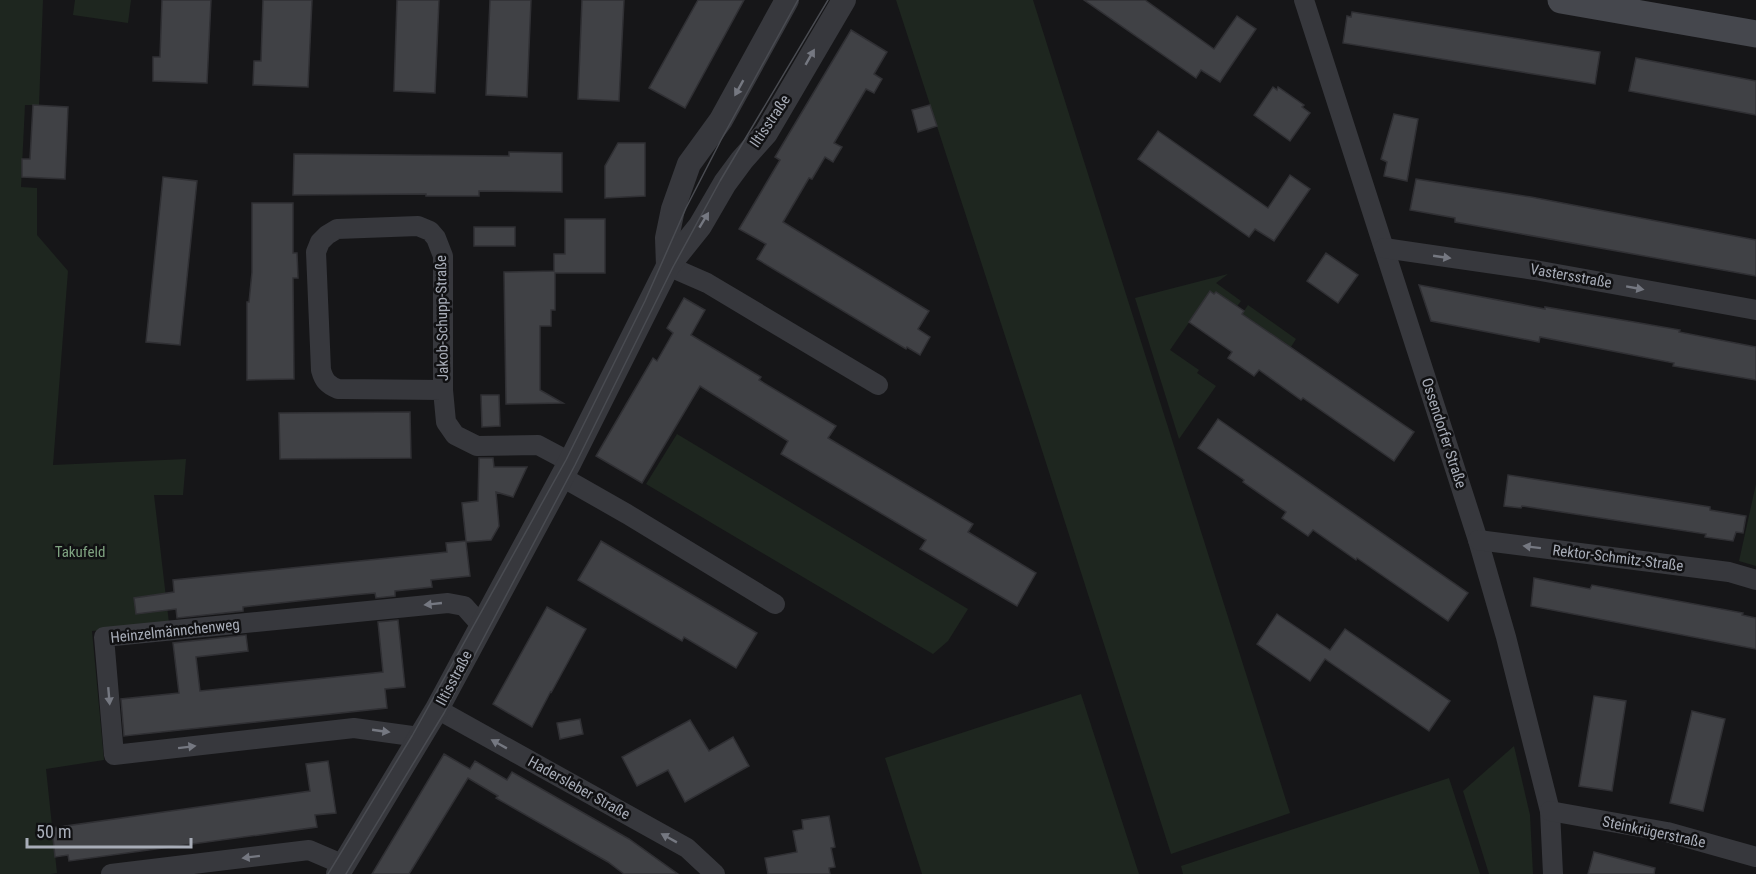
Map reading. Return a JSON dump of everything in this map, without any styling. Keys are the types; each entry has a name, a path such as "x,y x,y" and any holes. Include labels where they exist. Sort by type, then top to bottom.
{"main road":[{"path":"1562,0 1756,34"}],"street":[{"name":"Iltisstraße","path":"668,266 667,237 689,164 721,120 787,0"},
{"name":"Iltisstraße","path":"341,870 438,710 566,470 668,266 700,226 725,183 766,133 844,0"},
{"name":"Ossendorfer Straße","path":"1304,0 1479,540 1550,811 1553,874"},
{"name":"Jakob-Schupp-Straße","path":"443,390 338,389 330,386 324,379 321,370 316,252 327,235 337,229 352,227 418,226 430,231 436,238 443,256 443,390 446,422 455,435 477,446 538,445 566,470"},
{"name":"Vastersstraße","path":"1384,248 1535,270 1756,310"},
{"path":"668,266 707,283 878,385"},
{"path":"566,470 637,520 775,604"},
{"name":"Rektor-Schmitz-Straße","path":"1479,540 1729,572 1756,580"},
{"name":"Heinzelmännchenweg","path":"420,740 412,736 354,728 114,755 104,638 448,603 464,606 482,626"},
{"name":"Hadersleber Straße","path":"438,710 687,848 715,874"},
{"name":"Steinkrügerstraße","path":"1550,811 1667,832 1756,857"},
{"path":"111,874 309,850 341,870"}],"green space":[{"name":"Takufeld","path":"0,0 43,0 39,105 25,105 21,187 37,188 37,235 68,271 53,465 186,459 183,495 154,495 169,623 92,631 104,760 46,769 57,873 51,874 0,874"},
{"path":"75,0 131,0 128,23 73,15"},
{"path":"896,0 1033,0 1290,813 1171,854"},
{"path":"1228,274 1216,283 1241,301 1235,309 1210,292 1170,350 1199,370 1197,373 1216,386 1179,439 1135,298"},
{"path":"1248,305 1296,339 1291,347 1242,314"},
{"path":"677,434 968,609 948,641 933,654 646,484"},
{"path":"1756,484 1756,566 1739,561"},
{"path":"1081,694 1139,874 922,874 885,758"},
{"path":"1514,746 1530,815 1533,874 1489,874 1463,791"},
{"path":"1449,778 1480,874 1183,874 1181,866"}],"building":[{"path":"162,0 211,0 207,83 153,81 153,57 160,57"},
{"path":"263,0 312,0 308,87 253,85 254,61 261,61"},
{"path":"397,0 439,0 435,93 394,91"},
{"path":"490,0 531,0 527,97 486,95"},
{"path":"582,0 624,0 619,101 578,99"},
{"path":"698,0 744,0 685,108 649,88"},
{"path":"1084,0 1145,0 1214,49 1237,16 1256,29 1220,82 1201,70 1196,78"},
{"path":"1352,12 1600,52 1595,84 1343,43 1347,16 1351,17"},
{"path":"851,30 887,52 874,74 882,79 874,93 866,89 834,143 842,147 833,162 825,157 812,179 809,178 783,222 929,311 918,329 930,337 920,355 907,347 906,349 757,259 766,244 739,229 780,160 775,157"},
{"path":"1636,58 1756,81 1756,115 1629,91"},
{"path":"1273,87 1277,90 1278,87 1304,105 1302,107 1310,113 1290,141 1254,115"},
{"path":"33,105 68,107 65,179 22,177 22,159 30,159"},
{"path":"930,105 937,126 918,132 912,110"},
{"path":"1394,114 1418,119 1407,181 1384,176 1387,162 1381,159"},
{"path":"1158,131 1268,208 1290,175 1310,189 1274,241 1255,229 1249,237 1138,159"},
{"path":"618,143 645,143 645,196 605,198 605,166"},
{"path":"509,152 562,153 562,192 479,191 479,196 293,195 294,154 509,156"},
{"path":"163,177 197,181 180,345 146,342"},
{"path":"1416,179 1531,197 1756,240 1756,276 1455,222 1455,218 1410,210"},
{"path":"252,203 293,203 293,253 297,253 298,278 293,278 294,379 247,380 247,302 249,302 252,272"},
{"path":"565,219 605,219 605,273 555,273 555,310 551,310 551,326 540,326 540,390 563,403 506,404 504,272 554,271 554,254 565,254"},
{"path":"474,227 515,227 515,246 474,246"},
{"path":"1326,253 1358,275 1338,303 1307,281"},
{"path":"1419,285 1545,309 1545,307 1680,330 1679,332 1756,347 1756,380 1673,366 1674,363 1540,337 1539,342 1431,321"},
{"path":"1210,291 1214,294 1216,292 1244,311 1242,314 1414,432 1394,461 1259,370 1254,376 1228,358 1232,352 1189,322"},
{"path":"684,298 705,310 691,335 761,377 759,380 836,426 828,438 973,524 968,532 1036,573 1017,606 920,549 926,540 781,454 788,441 700,386 642,483 596,456 653,358 657,361 673,333 667,328"},
{"path":"481,395 499,395 500,426 482,427"},
{"path":"410,412 411,458 280,459 279,413"},
{"path":"1218,419 1468,593 1448,621 1313,530 1308,536 1282,518 1286,512 1198,448"},
{"path":"479,458 493,458 494,467 527,467 513,497 496,492 499,526 491,540 466,542 470,576 431,580 432,587 395,591 395,596 376,598 375,593 353,595 243,607 243,611 177,618 176,609 136,614 134,598 174,592 173,580 447,552 446,543 466,541 462,503 478,501"},
{"path":"1508,475 1710,507 1710,510 1746,516 1743,533 1736,532 1733,541 1705,537 1706,534 1522,506 1521,508 1504,506"},
{"path":"601,541 757,633 736,668 684,637 682,641 578,580"},
{"path":"1534,578 1590,589 1592,585 1743,613 1742,615 1756,618 1756,649 1531,606"},
{"path":"547,607 586,629 532,727 493,704"},
{"path":"1277,614 1330,650 1345,629 1450,701 1429,731 1325,659 1310,681 1257,644"},
{"path":"398,620 405,687 385,689 387,708 124,736 121,699 179,693 173,643 246,635 248,651 196,657 200,691 383,672 378,622"},
{"path":"1594,696 1626,701 1612,791 1579,786"},
{"path":"1692,711 1725,719 1703,811 1670,803"},
{"path":"580,719 583,734 560,739 557,723"},
{"path":"690,720 709,751 733,737 749,766 685,802 668,770 637,786 622,757"},
{"path":"444,754 470,769 475,761 507,780 512,772 629,839 678,874 624,874 608,862 496,798 498,796 468,778 409,874 372,874"},
{"path":"328,761 336,813 315,815 317,827 69,861 68,855 55,857 52,828 310,791 306,764"},
{"path":"829,816 835,847 831,848 835,867 829,868 830,874 768,874 765,858 797,852 793,831 803,829 802,820"},
{"path":"1594,852 1655,868 1654,874 1588,874"}],"tram line":[{"path":"328,874 412,736 566,460 645,301 686,208 798,0"},
{"path":"346,874 444,713 575,465 673,267 720,181 828,0"}]}
